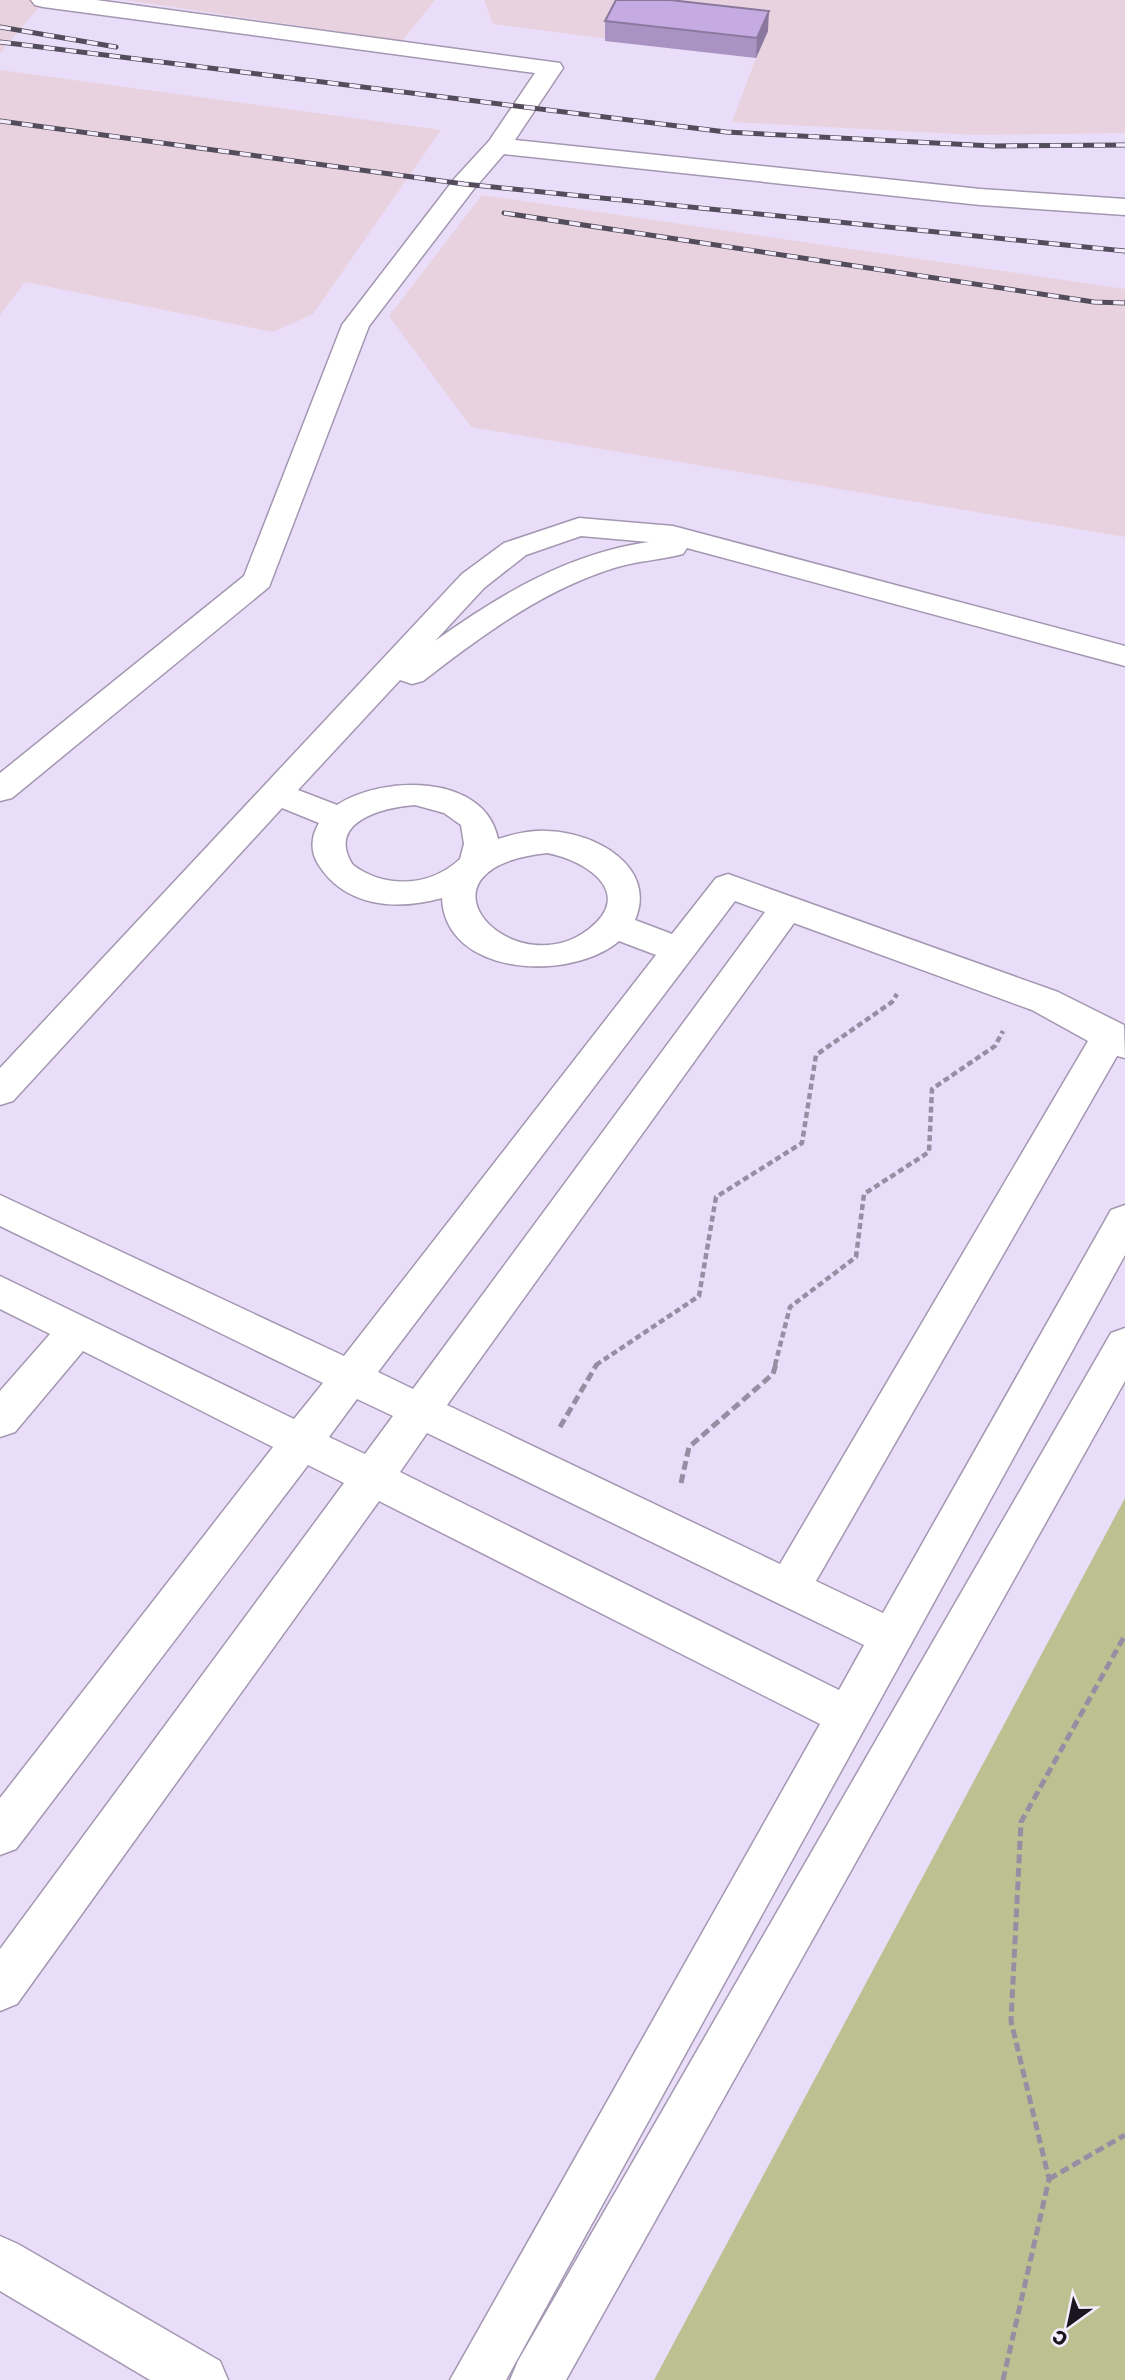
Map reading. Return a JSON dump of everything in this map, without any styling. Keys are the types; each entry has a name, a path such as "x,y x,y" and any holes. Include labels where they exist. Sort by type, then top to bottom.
{"lane":[{"path":"0,790 258,580 356,325 464,184 498,146 551,68 43,0"},
{"path":"498,146 980,197 1125,207"},
{"path":"0,1091 473,581 515,549 579,527 673,535 1125,656"},
{"path":"318,750 452,643 518,600 597,564 654,549 712,545"},
{"path":"276,794 342,819"},
{"path":"342,819 330,842 332,859 343,874 362,886 386,893 437,889 458,878 475,865 495,852 519,844 547,842 575,847 598,856 615,871 624,889 624,908 615,926 598,940 574,951 547,955 520,954 494,946 474,933 462,917 457,899 463,879 475,865 482,849 481,833 473,818 458,806 438,797 391,795 368,801 342,819"},
{"path":"0,1834 728,886 1024,994 1118,1040 789,1588"},
{"path":"0,1988 787,907"},
{"path":"615,926 678,950"},
{"path":"0,1209 892,1638"},
{"path":"477,2380 1125,1220"},
{"path":"0,1291 848,1716"},
{"path":"0,1420 77,1330"},
{"path":"537,2380 1125,1344"},
{"path":"0,2262 201,2380"}],"path":[{"path":"537,1467 598,1362 699,1296 716,1197 802,1143 816,1055 892,1002 922,956"},
{"path":"669,1531 690,1447 774,1374 790,1307 856,1257 864,1195 929,1152 932,1089 995,1046 1024,994"},
{"path":"1003,2380 1049,2179 1011,2021 1021,1822 1125,1635"},
{"path":"1049,2179 1125,2135"}],"shaded area":[{"path":"0,0 45,0 0,53"},
{"path":"125,0 435,0 402,41"},
{"path":"484,0 1125,0 1125,133 975,135 732,122 756,58 493,24"},
{"path":"0,70 441,130 313,314 273,332 25,282 0,315"},
{"path":"482,195 1125,289 1125,537 471,427 389,316"}],"green space":[{"path":"1125,1498 1125,2380 654,2380"}],"building":[{"path":"616,0 670,0 769,11 757,38 605,21"}],"railway":[{"path":"0,27 116,47"},
{"path":"0,42 726,132 993,146 1125,145"},
{"path":"0,121 464,184 1125,251"},
{"path":"504,213 1094,302 1125,303"}]}
